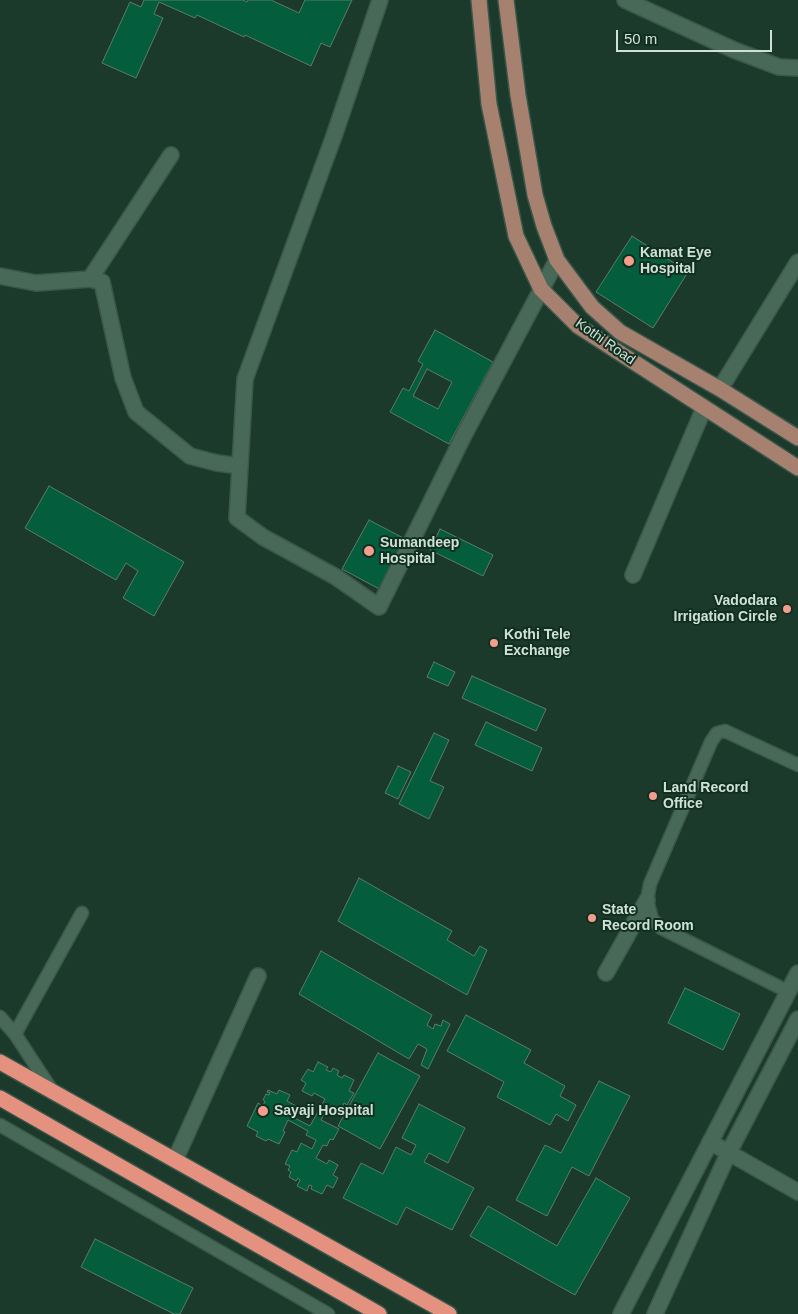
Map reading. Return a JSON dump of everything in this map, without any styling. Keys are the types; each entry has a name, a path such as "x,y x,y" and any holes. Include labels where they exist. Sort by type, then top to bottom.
{"highway":[{"path":"0,1062 448,1314"},
{"path":"0,1098 379,1314"}],"main road":[{"name":"Kothi Road","path":"479,0 489,104 516,236 541,288 578,326 798,468"},
{"name":"Kothi Road","path":"506,0 518,95 535,196 557,260 592,308 620,332 720,389 798,438"}],"street":[{"path":"380,0 334,136 245,379 236,518 263,538 336,577 379,607 464,435 557,260"},
{"path":"625,0 743,53 779,67 798,68"},
{"path":"90,279 171,155"},
{"path":"720,389 798,262"},
{"path":"0,276 36,283 90,279 102,282 123,378 136,412 190,456 217,463 240,466"},
{"path":"633,575 704,408"},
{"path":"606,973 647,900"},
{"path":"621,1314 798,973"},
{"path":"175,1160 258,976"},
{"path":"655,1314 729,1152 798,1019"},
{"path":"710,1142 798,1192"}],"lane":[{"path":"789,992 661,928 652,919 647,900 650,884 711,742 717,733 725,731 798,765"},
{"path":"15,1034 82,913"},
{"path":"0,1017 15,1034 53,1092"},
{"path":"0,1125 328,1314"}],"building":[{"path":"144,0 243,0 247,2 248,0 271,0 299,13 305,0 352,0 330,47 321,43 311,66 245,35 244,37 197,15 195,18 159,2 154,14 163,18 136,78 102,63 130,2 141,7"},
{"path":"632,236 688,272 653,328 596,292"},
{"path":"435,330 493,362 449,444 390,412 403,388 409,391 423,364 418,361","holes":["427,369 452,382 438,409 413,396"]},
{"path":"49,486 184,562 154,616 123,598 138,571 126,563 116,580 25,528"},
{"path":"369,520 409,541 383,591 342,569"},
{"path":"440,529 493,555 483,576 430,550"},
{"path":"434,662 455,672 448,686 427,677"},
{"path":"472,676 546,709 536,731 462,698"},
{"path":"486,722 542,748 532,771 475,745"},
{"path":"434,733 449,740 430,781 444,787 429,819 399,804"},
{"path":"398,766 411,772 398,799 385,793"},
{"path":"359,878 452,931 447,940 474,956 480,946 487,950 467,995 338,921"},
{"path":"321,951 432,1015 427,1025 433,1029 435,1024 441,1026 443,1020 450,1024 428,1069 421,1065 427,1049 418,1044 409,1059 299,994"},
{"path":"685,988 740,1014 723,1050 668,1023"},
{"path":"466,1015 531,1050 524,1063 565,1086 560,1096 576,1105 568,1121 556,1114 550,1125 497,1097 504,1082 447,1051"},
{"path":"378,1053 420,1076 380,1149 338,1126"},
{"path":"318,1062 328,1067 326,1070 331,1072 333,1068 339,1071 337,1075 342,1078 344,1075 354,1080 349,1091 354,1093 347,1105 344,1103 340,1112 328,1106 321,1120 339,1129 333,1140 330,1139 327,1146 323,1145 316,1158 327,1164 329,1160 338,1165 333,1175 338,1178 333,1188 327,1185 322,1194 311,1189 312,1186 309,1185 307,1191 297,1186 300,1180 298,1178 296,1181 289,1177 291,1172 288,1170 290,1166 285,1164 292,1150 297,1152 301,1143 312,1149 316,1140 306,1135 308,1131 288,1120 279,1144 256,1136 258,1132 247,1126 258,1103 263,1106 266,1094 269,1095 270,1093 267,1092 268,1090 277,1094 279,1090 290,1095 287,1101 296,1106 291,1116 310,1126 325,1099 314,1093 312,1096 302,1091 306,1083 301,1080 308,1069 313,1072"},
{"path":"599,1081 630,1096 589,1176 572,1167 547,1216 516,1200 545,1145 561,1153"},
{"path":"419,1104 465,1128 448,1163 429,1153 424,1162 474,1188 452,1230 406,1207 397,1225 343,1198 361,1163 383,1174 396,1147 411,1155 416,1145 402,1138"},
{"path":"596,1178 630,1198 575,1295 470,1236 488,1206 557,1246"},
{"path":"95,1239 193,1288 180,1314 174,1314 81,1267"}],"place":[{"name":"Kamat Eye Hospital","path":"629,261"},
{"name":"Sumandeep Hospital","path":"369,551"},
{"name":"Vadodara Irrigation Circle","path":"787,609"},
{"name":"Kothi Tele Exchange","path":"494,643"},
{"name":"Land Record Office","path":"653,796"},
{"name":"State Record Room","path":"592,918"},
{"name":"Sayaji Hospital","path":"263,1111"}]}
